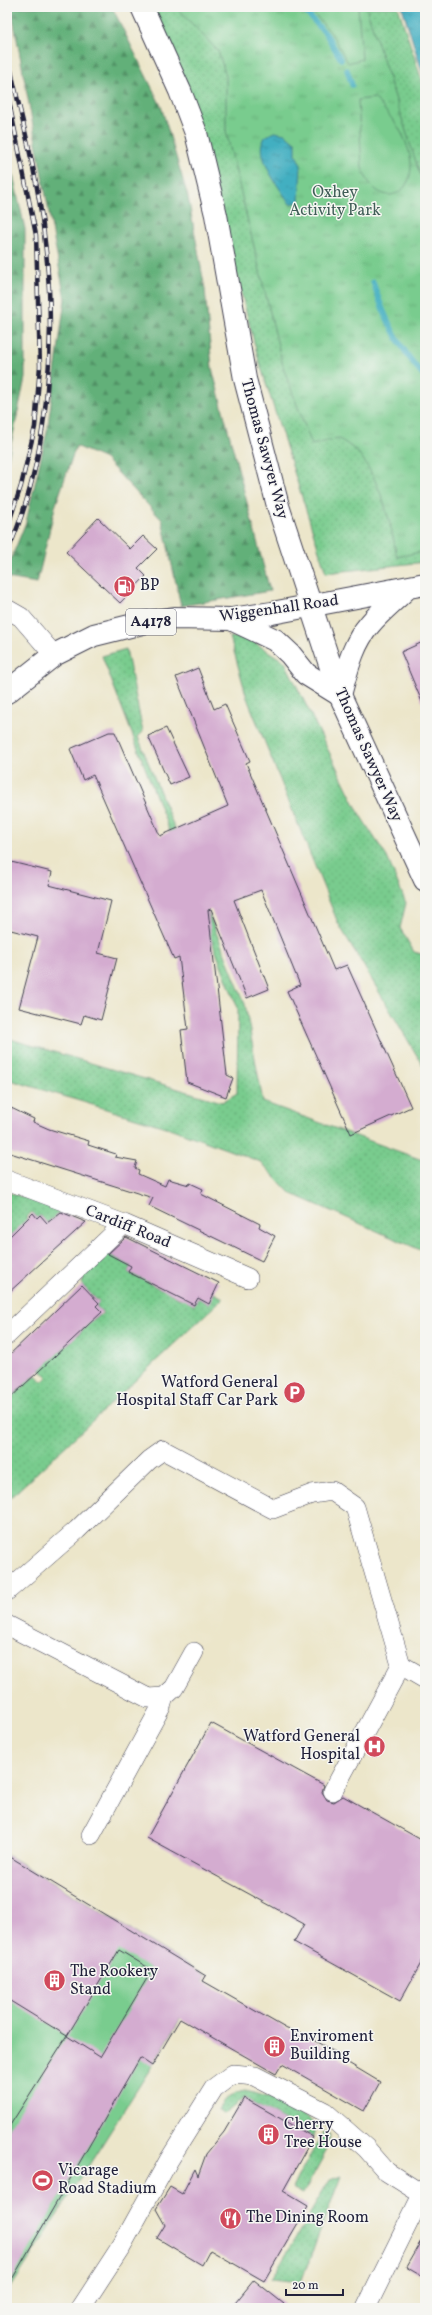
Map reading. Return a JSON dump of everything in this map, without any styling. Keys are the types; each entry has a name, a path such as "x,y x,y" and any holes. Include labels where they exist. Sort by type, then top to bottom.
{"street":[{"name":"Thomas Sawyer Way","path":"142,7 180,91 196,133 216,214 245,379 278,506 340,695 425,880"},
{"name":"Wiggenhall Road","path":"7,692 54,655 94,635 142,623 174,618 231,619 312,606 415,586"},
{"path":"231,619 275,640 290,654 306,674 340,695 352,656 362,634 370,623 415,586"},
{"path":"7,609 21,617 54,655"},
{"name":"Cardiff Road","path":"7,1180 124,1224 248,1278"},
{"path":"7,1334 124,1224"},
{"path":"7,1591 76,1530 149,1460 163,1450 272,1509 312,1494 332,1491 355,1506 401,1665 425,1679"},
{"path":"7,1625 148,1698 164,1698"},
{"path":"91,1835 161,1707 164,1698 174,1688 194,1652"},
{"path":"333,1790 401,1665"},
{"path":"81,2308 122,2245 169,2160 214,2088 233,2074 255,2076 325,2112 366,2148 387,2172 424,2196 366,2308"}],"green space":[{"path":"11,7 112,7 161,106 188,197 205,289 212,368 270,591 181,606 162,520 105,459 76,446 55,507 37,583 7,578 7,569 26,522 47,432 65,299"},
{"name":"Oxhey Activity Park","path":"149,7 398,7 425,90 425,562 326,573 259,361 232,258"},
{"name":"Oxhey Activity Park","path":"176,7 366,7 425,190 425,551 397,557 388,517 380,491 368,467 355,450 338,438 312,445 284,370 226,131 226,76 218,51"},
{"path":"308,7 358,7 362,59 348,63 332,34"},
{"path":"375,98 395,122 404,138 410,157 411,172 406,184 399,192 390,195 380,192 370,184 362,168 358,100"},
{"path":"7,147 25,229 25,378 7,464"},
{"path":"230,637 249,639 285,662 360,815 387,857 406,903 400,928 414,952 425,955 425,1069 338,923 247,698"},
{"path":"126,649 143,732 138,737 245,1004 263,1102 425,1161 425,1252 290,1193 261,1162 172,1129 7,1079 7,1038 222,1102 237,1093 238,1009 102,656"},
{"path":"7,1192 63,1210 47,1223 40,1215 37,1218 32,1212 26,1218 30,1222 14,1236 12,1234 7,1239"},
{"path":"106,1253 131,1266 128,1272 141,1279 150,1276 147,1282 160,1289 164,1282 170,1286 168,1292 180,1299 184,1293 187,1301 194,1305 198,1298 209,1304 214,1293 223,1298 7,1501 9,1388 15,1394 25,1385 18,1378 23,1373 30,1380 36,1375 42,1382 47,1377 35,1364 62,1350 72,1340 66,1334 78,1335 87,1326 81,1320 87,1314 93,1321 103,1313 96,1306 99,1302 82,1285 84,1275"},
{"name":"Vicarage Road Stadium","path":"7,1855 206,1976 152,2066 7,2294"},
{"path":"245,2091 274,2100 292,2109 318,2126 313,2137 244,2098 224,2114 218,2110 229,2096"},
{"path":"324,2131 329,2134 329,2146 303,2194 292,2188"},
{"path":"341,2176 301,2282 271,2279 330,2180"}],"water":[{"path":"402,7 425,7 425,81"},
{"path":"274,132 285,134 296,143 296,155 301,165 299,202 290,204 274,181 265,163 262,145 265,137"}],"building":[{"path":"98,518 130,549 143,536 157,549 138,568 146,576 120,603 66,552"},
{"path":"425,641 425,709 401,652"},
{"path":"198,668 214,709 225,704 250,761 246,763 334,970 347,965 411,1107 351,1134 287,991 300,985 261,890 234,900 269,989 247,998 211,909 208,910 227,1075 233,1078 226,1097 187,1082 181,1030 188,1029 179,957 174,959 93,775 83,780 70,749 109,732 115,732 160,836 228,806 176,677"},
{"path":"166,728 189,777 170,785 148,736"},
{"path":"7,861 52,872 49,885 111,901 98,953 117,958 101,1020 84,1015 81,1024 19,1008 38,937 7,929"},
{"path":"7,1106 34,1119 33,1122 49,1129 89,1141 88,1145 116,1154 115,1157 137,1161 135,1168 139,1170 138,1174 165,1186 168,1179 189,1185 190,1183 203,1189 201,1194 260,1224 259,1227 275,1236 262,1261 149,1206 153,1198 7,1152"},
{"path":"61,1212 86,1222 7,1294 7,1239 33,1213 37,1218 40,1215 47,1223"},
{"path":"126,1237 219,1283 209,1304 198,1298 194,1305 128,1272 131,1266 108,1254"},
{"path":"82,1285 99,1303 96,1306 102,1312 7,1401 7,1357"},
{"path":"211,1723 324,1785 322,1792 327,1800 334,1802 343,1796 425,1842 425,1956 400,2001 294,1942 304,1924 147,1838"},
{"name":"Vicarage Road Stadium","path":"7,1855 206,1976 203,1981 287,2029 299,2032 342,2055 340,2058 380,2082 364,2111 282,2064 276,2074 180,2019 152,2066 140,2058 7,2288 7,2130 67,2036 7,1999","holes":["119,1950 152,1970 100,2057 67,2036"]},
{"name":"The Dining Room","path":"244,2098 313,2137 283,2191 308,2206 264,2281 210,2250 202,2265 157,2238 165,2225 156,2209 170,2187 182,2194 195,2169 198,2176 206,2154 224,2132"},
{"path":"425,2234 425,2278 406,2267"},
{"path":"254,2280 289,2308 231,2308"}],"waterway":[{"path":"301,7 326,34 341,59"},
{"path":"347,70 352,85"},
{"path":"373,282 382,308 400,344 425,377"}],"railway":[{"path":"7,53 33,166 41,211 48,273 50,313 46,396 41,437 33,477 21,516 7,552"},
{"path":"7,92 36,235 40,366 35,427 21,486 7,528"}],"place":[{"name":"BP","path":"124,586"},
{"name":"Watford General Hospital Staff Car Park","path":"294,1392"},
{"name":"Watford General Hospital","path":"375,1746"},
{"name":"The Rookery Stand","path":"54,1981"},
{"name":"Enviroment Building","path":"275,2046"},
{"name":"Cherry Tree House","path":"269,2134"},
{"name":"Vicarage Road Stadium","path":"43,2180"},
{"name":"The Dining Room","path":"231,2218"}]}
